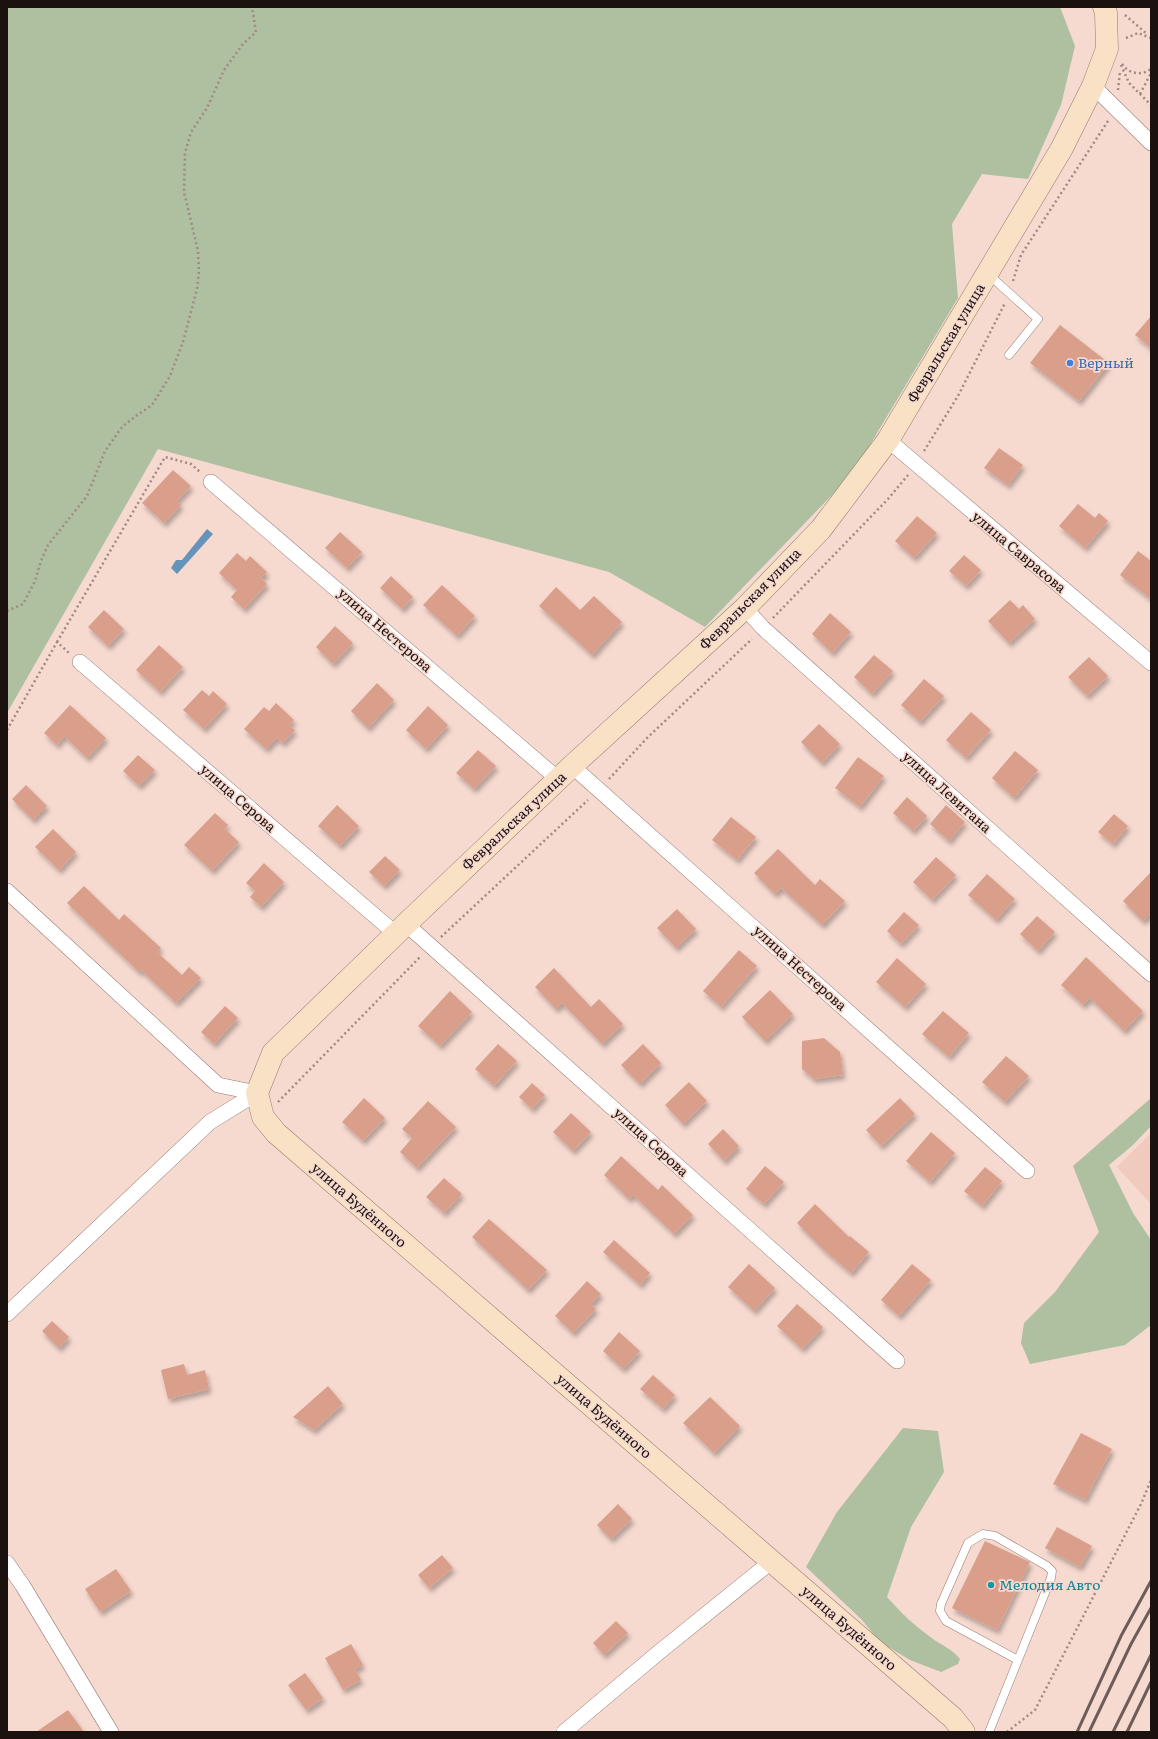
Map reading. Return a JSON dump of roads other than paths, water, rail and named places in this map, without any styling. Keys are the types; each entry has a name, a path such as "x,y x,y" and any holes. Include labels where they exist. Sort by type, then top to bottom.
{"main road":[{"name":"Февральская улица","path":"256,1093 273,1053 565,772 746,608 821,529 888,440 1062,148 1093,86 1107,49 1106,13 1113,10"},
{"name":"улица Будённого","path":"256,1093 263,1117 276,1133 953,1718 964,1732"}],"street":[{"path":"1093,86 1151,143"},
{"name":"улица Саврасова","path":"888,440 1151,663"},
{"name":"улица Нестерова","path":"211,482 565,772 1027,1171"},
{"name":"улица Левитана","path":"746,608 763,628 1151,974"},
{"name":"улица Серова","path":"80,662 401,929 897,1361"},
{"path":"7,891 218,1086 256,1093"},
{"path":"7,1314 210,1122 256,1093"},
{"path":"564,1732 658,1653 772,1561"},
{"path":"7,1564 26,1590 111,1732"}],"lane":[{"path":"987,273 1038,319 1009,355"},
{"path":"989,1732 1018,1660 1051,1578 1052,1571 1048,1566 995,1536 983,1534 968,1543 941,1604 940,1611 946,1621 1018,1660"}],"water":[{"path":"207,529 213,534 177,574 171,568 176,560 182,560"}],"railway":[{"path":"1077,1732 1121,1636 1151,1581"},
{"path":"1089,1732 1131,1644 1151,1608"},
{"path":"1113,1732 1151,1655"},
{"path":"1127,1732 1151,1682"}],"place":[{"name":"Верный","path":"1070,363"},
{"name":"Мелодия Авто","path":"991,1585"}]}
